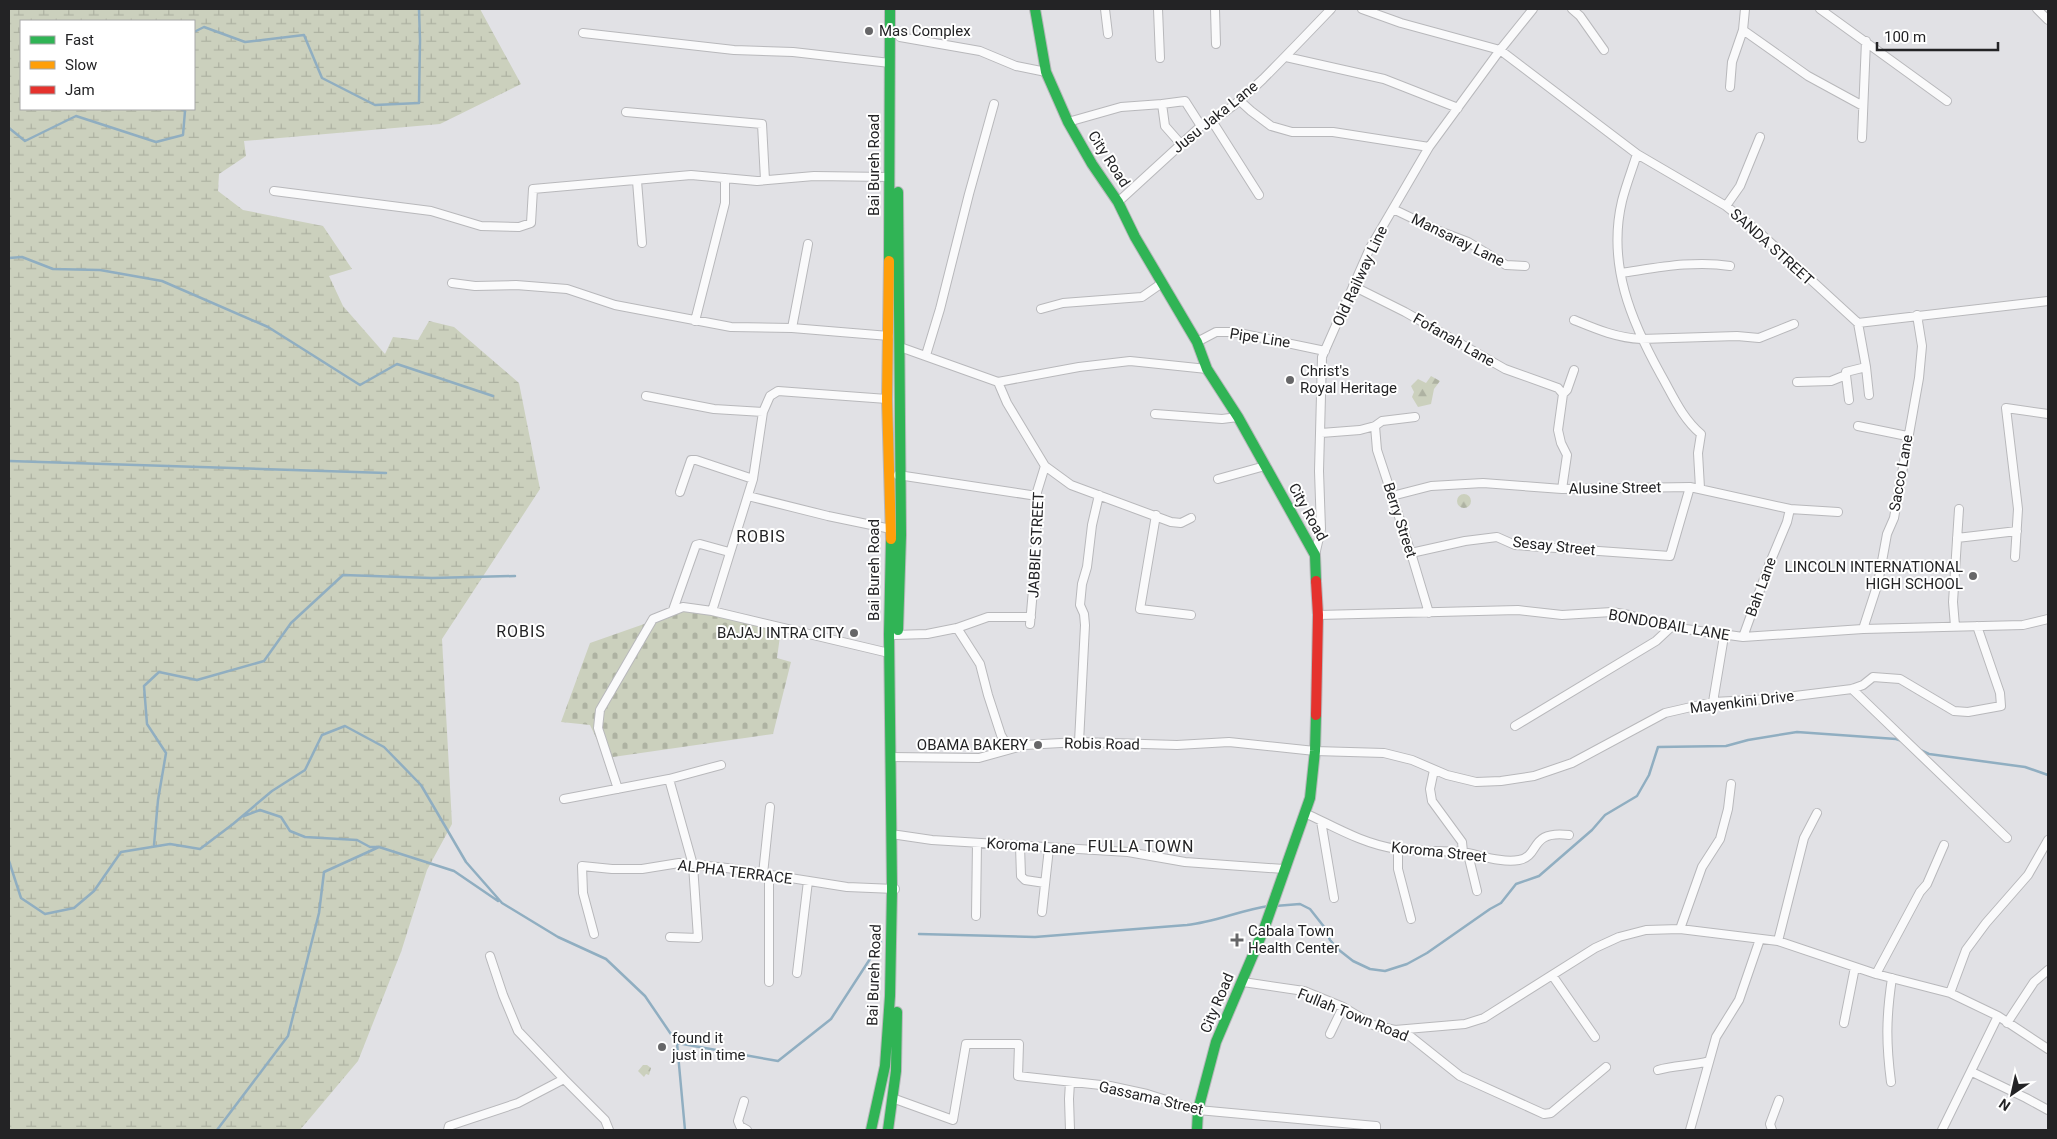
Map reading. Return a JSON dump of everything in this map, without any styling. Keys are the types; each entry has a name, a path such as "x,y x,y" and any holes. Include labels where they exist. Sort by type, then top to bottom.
{"main road":[{"name":"Bai Bureh Road","path":"888,1130 895,1099 898,1065 894,889 894,635 887,398 889,336 890,9"},
{"name":"Bai Bureh Road","path":"871,1130 885,1066 898,835 890,653 894,635 901,534 898,172 899,9"},
{"name":"City Road","path":"1036,9 1046,72 1068,122 1092,164 1118,202 1135,237 1162,283 1199,341 1207,369 1238,417 1315,555 1318,615 1315,751 1310,798 1243,982 1216,1042 1198,1110 1197,1130"}],"street":[{"path":"1105,9 1108,34"},
{"path":"1158,9 1160,58"},
{"path":"1215,9 1216,44"},
{"name":"Jusu Jaka Lane","path":"1118,202 1180,143 1201,126 1212,121 1240,101 1286,57 1331,9"},
{"path":"1362,9 1401,24 1500,50"},
{"name":"Old Railway Line","path":"1315,555 1321,529 1319,471 1322,357 1370,248 1430,147 1500,50 1533,9"},
{"path":"1572,9 1580,16 1604,50"},
{"path":"1730,87 1732,62 1744,30 1744,9"},
{"path":"1820,9 1947,101"},
{"path":"2038,9 2048,20"},
{"path":"1744,30 1808,76 1863,106"},
{"path":"583,34 734,50 793,52 890,63"},
{"path":"900,37 980,51 1016,66 1046,72"},
{"path":"1862,138 1866,41"},
{"name":"SANDA STREET","path":"1500,50 1637,154 1726,206 1760,233 1858,323"},
{"path":"1286,57 1384,79 1458,108"},
{"path":"1068,122 1122,107 1185,101 1201,126"},
{"path":"1240,101 1271,126 1292,132 1333,132 1430,147"},
{"path":"926,355 994,104"},
{"path":"1162,104 1165,126 1180,143"},
{"path":"626,112 762,124 765,180"},
{"path":"1212,121 1258,195"},
{"path":"1726,206 1740,186 1760,137"},
{"path":"1637,154 1622,202 1617,242 1621,273 1628,307 1641,339 1688,422 1701,434 1698,453 1700,488"},
{"path":"274,192 431,211 481,226 519,228 531,223 533,189 691,176 765,180 814,176 888,177"},
{"path":"696,321 725,203 725,178"},
{"path":"637,181 642,243"},
{"name":"Mansaray Lane","path":"1393,209 1439,231 1468,242 1506,265 1525,266"},
{"path":"792,328 808,244"},
{"path":"1621,273 1665,266 1716,264 1730,266"},
{"path":"452,283 475,286 516,285 567,288 615,305 731,328 792,328 889,336"},
{"path":"1041,310 1063,303 1142,297 1162,283"},
{"name":"Fofanah Lane","path":"1354,286 1405,312 1505,369 1560,391"},
{"path":"1869,395 1858,323 1917,315 2048,303"},
{"name":"Sacco Lane","path":"1864,629 1878,583 1887,534 1894,518 1907,436 1919,378 1922,346 1917,315"},
{"path":"1574,320 1602,332 1641,339 1736,336 1759,338 1794,324"},
{"path":"1194,327 1199,341"},
{"name":"Pipe Line","path":"1199,341 1216,332 1234,332 1325,350"},
{"path":"900,347 998,382 1079,367 1130,361 1207,369"},
{"path":"1849,400 1846,372 1866,367"},
{"path":"1562,489 1567,455 1561,443 1558,430 1560,391 1567,390 1574,370"},
{"path":"1797,382 1831,381 1846,376"},
{"path":"998,382 1007,404 1045,466 1072,486 1171,522 1181,523 1190,518"},
{"path":"712,611 753,479 763,412 770,396 778,391 887,398"},
{"path":"646,396 714,409 763,412"},
{"path":"2016,557 2018,509 2002,410 2048,414"},
{"path":"1156,414 1222,420 1238,417"},
{"path":"1321,433 1360,430 1375,426 1382,421 1415,417"},
{"name":"Berry Street","path":"1375,426 1376,450 1429,613"},
{"path":"1858,426 1907,436"},
{"path":"680,492 690,460 696,460 753,479"},
{"name":"JABBIE STREET","path":"957,628 988,617 1031,620 1037,496 1045,466"},
{"path":"1218,479 1265,466"},
{"path":"888,475 1037,496"},
{"name":"Alusine Street","path":"1392,496 1431,486 1483,483 1562,489 1690,487 1790,509 1838,512"},
{"name":"Sesay Street","path":"1411,553 1466,541 1497,537 1515,544 1670,556 1690,487"},
{"path":"1079,742 1085,625 1084,614 1080,605 1092,525 1099,495"},
{"path":"748,496 890,529"},
{"name":"Bah Lane","path":"1743,637 1769,564 1787,522 1790,509"},
{"path":"1955,626 1953,602 1959,509"},
{"path":"1156,515 1140,608 1190,615"},
{"path":"1957,538 2017,531"},
{"path":"673,610 696,545 700,544 729,552"},
{"path":"618,789 598,728 600,710 653,618 683,607 712,611 890,653"},
{"name":"BONDOBAIL LANE","path":"1318,615 1518,610 1562,615 1612,612 1671,627 1724,636 1743,637 1864,629 2023,625 2048,620"},
{"name":"Mayenkini Drive","path":"1315,751 1384,753 1412,760 1447,775 1476,782 1501,781 1534,776 1572,763 1665,713 1712,702 1771,699 1852,689 1863,685 1873,677 1900,679 1954,711 1968,712 2001,706 2000,693 1977,626"},
{"path":"1515,726 1656,641 1671,627"},
{"path":"894,635 927,634 957,628 980,664 1001,734 1009,749"},
{"path":"1712,702 1724,636"},
{"path":"1852,689 2006,838"},
{"name":"Robis Road","path":"894,757 979,758 1025,745 1079,742 1142,745 1229,742 1315,751"},
{"path":"564,799 669,779 721,765"},
{"path":"1434,770 1430,789 1432,801 1462,842 1477,891"},
{"path":"669,779 693,865 698,938 670,937"},
{"path":"1680,929 1702,867 1720,839 1728,809 1731,784"},
{"path":"769,982 766,875 770,807"},
{"name":"Koroma Street","path":"1305,813 1353,837 1398,849 1466,853 1513,860 1521,860 1526,857 1543,836 1554,833 1569,834"},
{"path":"1778,941 1804,838 1817,813"},
{"path":"1321,820 1334,898"},
{"name":"Koroma Lane","path":"898,835 932,840 1128,852 1185,862 1284,869"},
{"path":"1950,992 1966,950 1986,923 2028,875 2048,840"},
{"path":"976,916 977,843"},
{"path":"1020,846 1021,876 1025,880 1045,883"},
{"path":"1876,974 1920,892 1927,884 1944,846"},
{"path":"1042,912 1049,848"},
{"path":"1398,849 1398,869 1411,919"},
{"name":"ALPHA TERRACE","path":"594,934 583,893 582,866 642,869 679,863 847,887 894,889"},
{"path":"797,973 808,881"},
{"path":"1395,1030 1465,1024 1484,1018 1595,948 1646,930 1680,929 1778,941 1876,974 1950,992 1998,1016 2048,1048"},
{"path":"1690,1130 1716,1037 1739,1000 1760,939"},
{"path":"490,956 502,995 518,1031 605,1120 610,1130"},
{"path":"1844,1023 1855,967"},
{"path":"2008,1023 2034,982 2048,970"},
{"path":"1552,975 1595,1037"},
{"path":"1891,1082 1886,1050 1886,1014 1892,978"},
{"name":"Fullah Town Road","path":"1243,982 1304,991 1343,1007 1373,1026 1395,1030 1411,1038 1460,1076 1544,1114 1551,1113 1606,1067"},
{"path":"1330,1034 1343,1007"},
{"path":"1942,1130 1998,1016"},
{"name":"Gassama Street","path":"895,1099 954,1120 966,1044 1019,1044 1018,1076 1110,1086 1147,1094 1198,1110 1376,1128"},
{"path":"1658,1070 1674,1065 1694,1066 1709,1061"},
{"path":"1972,1072 2048,1110"},
{"path":"448,1130 448,1126 518,1104 564,1079"},
{"path":"1070,1082 1070,1130"},
{"path":"1772,1130 1770,1124 1779,1100"},
{"path":"744,1101 738,1121 741,1128 747,1130"}],"green space":[{"path":"9,9 480,9 521,84 440,124 244,141 246,156 219,174 218,191 243,210 323,226 352,269 329,276 343,306 385,354 393,337 418,340 429,321 454,327 519,383 540,489 442,639 452,824 427,870 401,952 358,1061 300,1130 9,1130"},
{"path":"1431,376 1440,381 1434,389 1431,404 1418,407 1412,397 1414,392 1411,386 1418,379 1426,383"},
{"path":"1464,494 1469,496 1471,501 1469,506 1464,508 1459,506 1457,501 1459,496"},
{"path":"684,610 781,629 777,658 791,662 773,734 606,758 590,725 561,722 590,643"},
{"path":"643,1065 651,1068 649,1075 646,1074 644,1077 638,1071"}],"waterway":[{"path":"195,32 204,27 245,42 304,35 322,78 375,105 419,103 419,9"},
{"path":"9,128 25,141 76,116 156,142 183,135 185,111 183,110"},
{"path":"9,258 22,257 53,269 100,270 162,281 268,327 360,385 397,364 493,396"},
{"path":"9,461 386,473"},
{"path":"154,845 158,800 166,753 147,724 144,686 159,672 197,680 264,661 291,623 343,575 432,578 515,576"},
{"path":"9,861 21,898 45,914 74,908 94,891 121,852 170,844 200,849 272,791 305,770 322,735 345,726 384,747 421,785 466,862 502,903 558,937 606,959 645,996 677,1043 778,1061 831,1019 881,942"},
{"path":"1275,906 1300,904 1310,909 1325,928 1330,940 1339,950 1353,961 1370,969 1385,971 1407,964 1427,953 1501,903 1516,884 1539,876 1592,830 1605,815 1637,796 1649,775 1658,747 1726,746 1748,740 1797,732 1902,741"},
{"path":"1918,749 1929,754 2025,767 2048,775"},
{"path":"244,816 260,810 281,817 290,831 305,837 357,840 370,847 378,847"},
{"path":"217,1130 288,1036 319,913 324,872 379,847 454,871 498,901"},
{"path":"919,934 1035,937 1187,925 1269,906"},
{"path":"677,1043 685,1130"}],"traffic: fast":[{"path":"889,261 890,9"},
{"path":"1035,9 1046,72 1068,122 1092,164 1118,202 1135,237 1197,342 1207,369 1238,417 1315,555 1316,581"},
{"path":"898,192 901,535 898,630"},
{"path":"871,1130 885,1066 890,996 892,889 889,634 891,539"},
{"path":"1197,1130 1198,1110 1216,1042 1264,929 1310,798 1315,751 1316,715"},
{"path":"888,1130 896,1071 897,1012"}],"traffic: slow":[{"path":"889,261 887,399 891,539"}],"traffic: jam":[{"path":"1316,581 1318,615 1316,715"}],"place":[{"name":"Mas Complex","path":"869,31"},
{"name":"Christ's Royal Heritage","path":"1290,380"},
{"name":"LINCOLN INTERNATIONAL HIGH SCHOOL","path":"1973,576"},
{"name":"BAJAJ INTRA CITY","path":"854,633"},
{"name":"OBAMA BAKERY","path":"1038,745"},
{"name":"Cabala Town Health Center","path":"1237,940"},
{"name":"found it just in time","path":"662,1047"}],"district":[{"name":"ROBIS","path":"761,536"},
{"name":"ROBIS","path":"521,631"},
{"name":"FULLA TOWN","path":"1141,846"}]}
